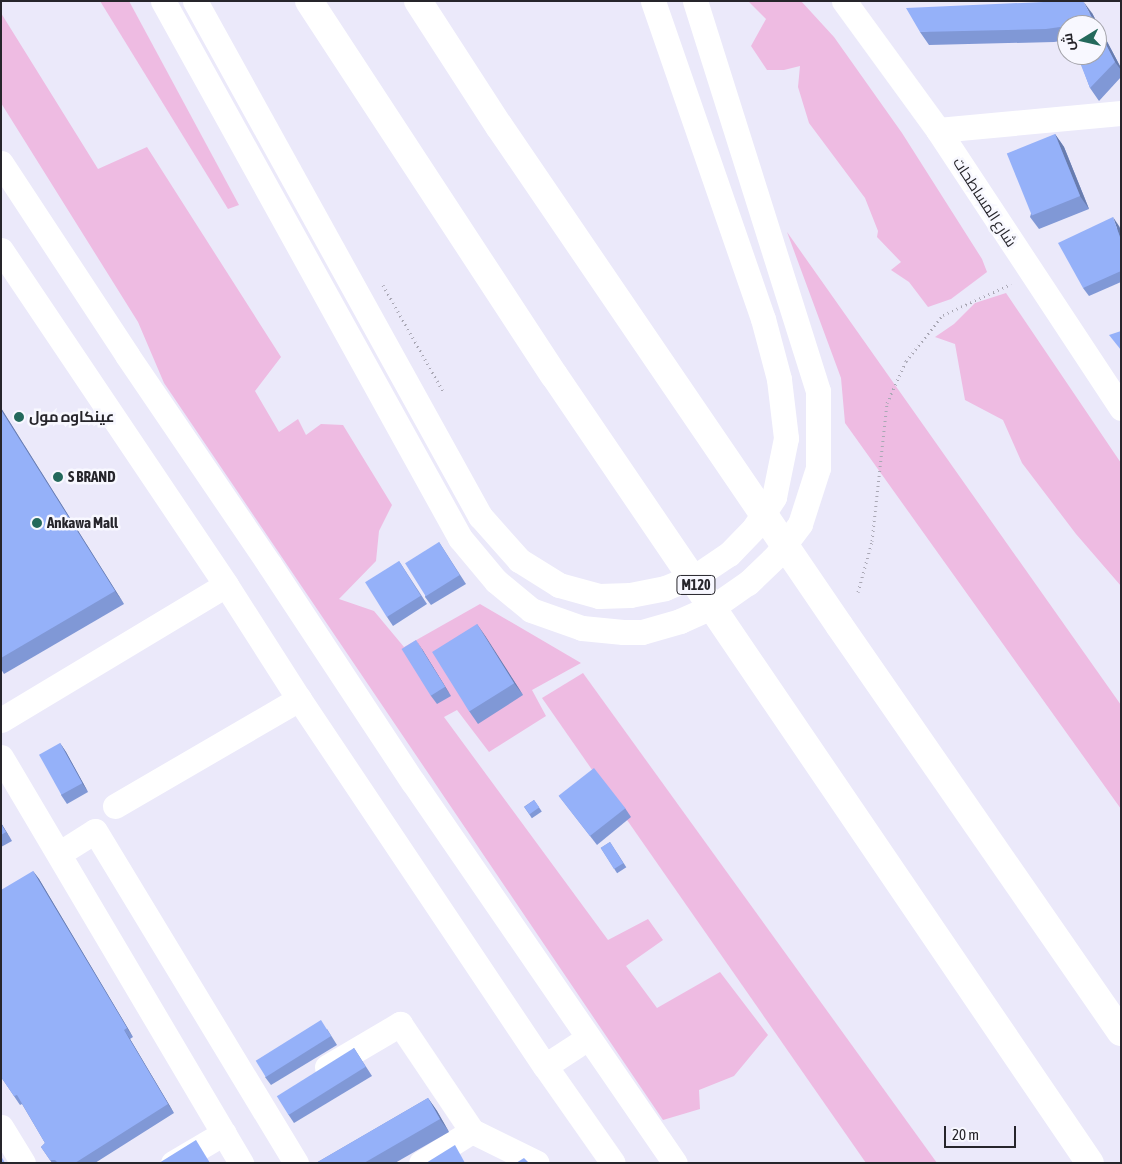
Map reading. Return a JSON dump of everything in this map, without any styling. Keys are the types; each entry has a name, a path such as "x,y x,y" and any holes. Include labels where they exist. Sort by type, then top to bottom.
{"highway":[{"name":"M120","path":"310,1 559,383 1090,1163"},
{"path":"418,1 538,183 1121,1032"}],"street":[{"path":"163,1 460,538 496,581 531,610 582,628 642,632 680,621 716,605 748,583 776,556 800,524 818,468 818,391 695,1"},
{"path":"195,1 480,516 519,560 558,585 598,596 630,596 665,588 699,574 721,559 754,528 774,497 786,438 780,379 764,319 653,1"},
{"name":"شارع المساطحات","path":"844,1 938,130 1121,408"},
{"path":"938,130 1121,113"},
{"path":"1,163 413,782 674,1163"},
{"path":"1,250 545,1066 613,1163"},
{"path":"1,720 226,585"},
{"path":"115,806 299,699"},
{"path":"1,756 60,853 241,1163"},
{"path":"60,853 95,831 270,1101 296,1163"},
{"path":"311,1077 400,1024 472,1131 537,1163"},
{"path":"545,1066 588,1038"},
{"path":"1,1127 23,1163"},
{"path":"421,1163 472,1131"},
{"path":"173,1163 224,1133"}],"path":[{"path":"858,592 872,540 887,403 906,361 943,315 1032,274"}],"shaded area":[{"path":"100,1 129,1 239,205 228,209"},
{"path":"748,1 801,1 834,37 902,133 982,259 987,272 951,299 928,307 909,282 891,270 901,262 877,237 878,231 865,198 809,123 798,87 800,66 784,70 767,70 751,46 766,19"},
{"path":"1,13 98,169 147,147 281,357 255,391 279,432 298,419 306,435 321,424 343,425 392,505 379,531 376,561 339,599 374,611 404,647 480,604 581,663 532,690 546,716 489,752 457,710 444,717 608,940 648,919 663,940 626,966 657,1008 720,972 768,1035 734,1076 699,1090 700,1109 663,1120 164,383 138,322 1,103"},
{"path":"787,232 1121,705 1121,809 845,423 841,378"},
{"path":"1006,293 1121,463 1121,586 1076,534 1022,463 1003,420 965,400 955,344 935,337 954,324 975,303"},
{"path":"583,673 937,1163 866,1163 542,698"}],"building":[{"path":"1083,1 1091,15 1057,15 1057,27 1046,29 920,32 906,8"},
{"path":"1107,46 1115,62 1090,88 1081,65 1107,65"},
{"path":"1055,134 1080,196 1032,216 1007,153"},
{"path":"1113,217 1121,240 1121,271 1083,288 1058,243"},
{"path":"1121,331 1121,350 1109,335"},
{"name":"Ankawa Mall","path":"1,410 115,591 1,658"},
{"path":"439,542 460,575 426,596 405,563"},
{"path":"399,561 421,596 387,617 365,582"},
{"path":"477,624 514,683 469,711 432,652"},
{"path":"416,640 445,687 431,696 402,649"},
{"path":"60,743 82,783 61,795 39,755"},
{"path":"594,768 625,808 590,836 559,796"},
{"path":"534,800 539,807 530,814 524,807"},
{"path":"1,824 6,832 1,835"},
{"path":"610,842 623,863 614,869 601,848"},
{"path":"33,871 127,1028 124,1030 168,1104 75,1163 58,1163 55,1160 50,1160 41,1147 45,1143 17,1095 14,1096 1,1077 1,890"},
{"path":"321,1020 331,1036 266,1077 256,1061"},
{"path":"354,1048 366,1067 288,1115 277,1096"},
{"path":"428,1098 440,1119 364,1163 316,1163"},
{"path":"196,1140 210,1163 159,1163"},
{"path":"455,1145 465,1163 426,1163"},
{"path":"524,1158 529,1163 516,1163"}],"place":[{"name":"عينكاوه مول","path":"19,417"},
{"name":"S BRAND","path":"58,477"},
{"name":"Ankawa Mall","path":"37,523"}]}
